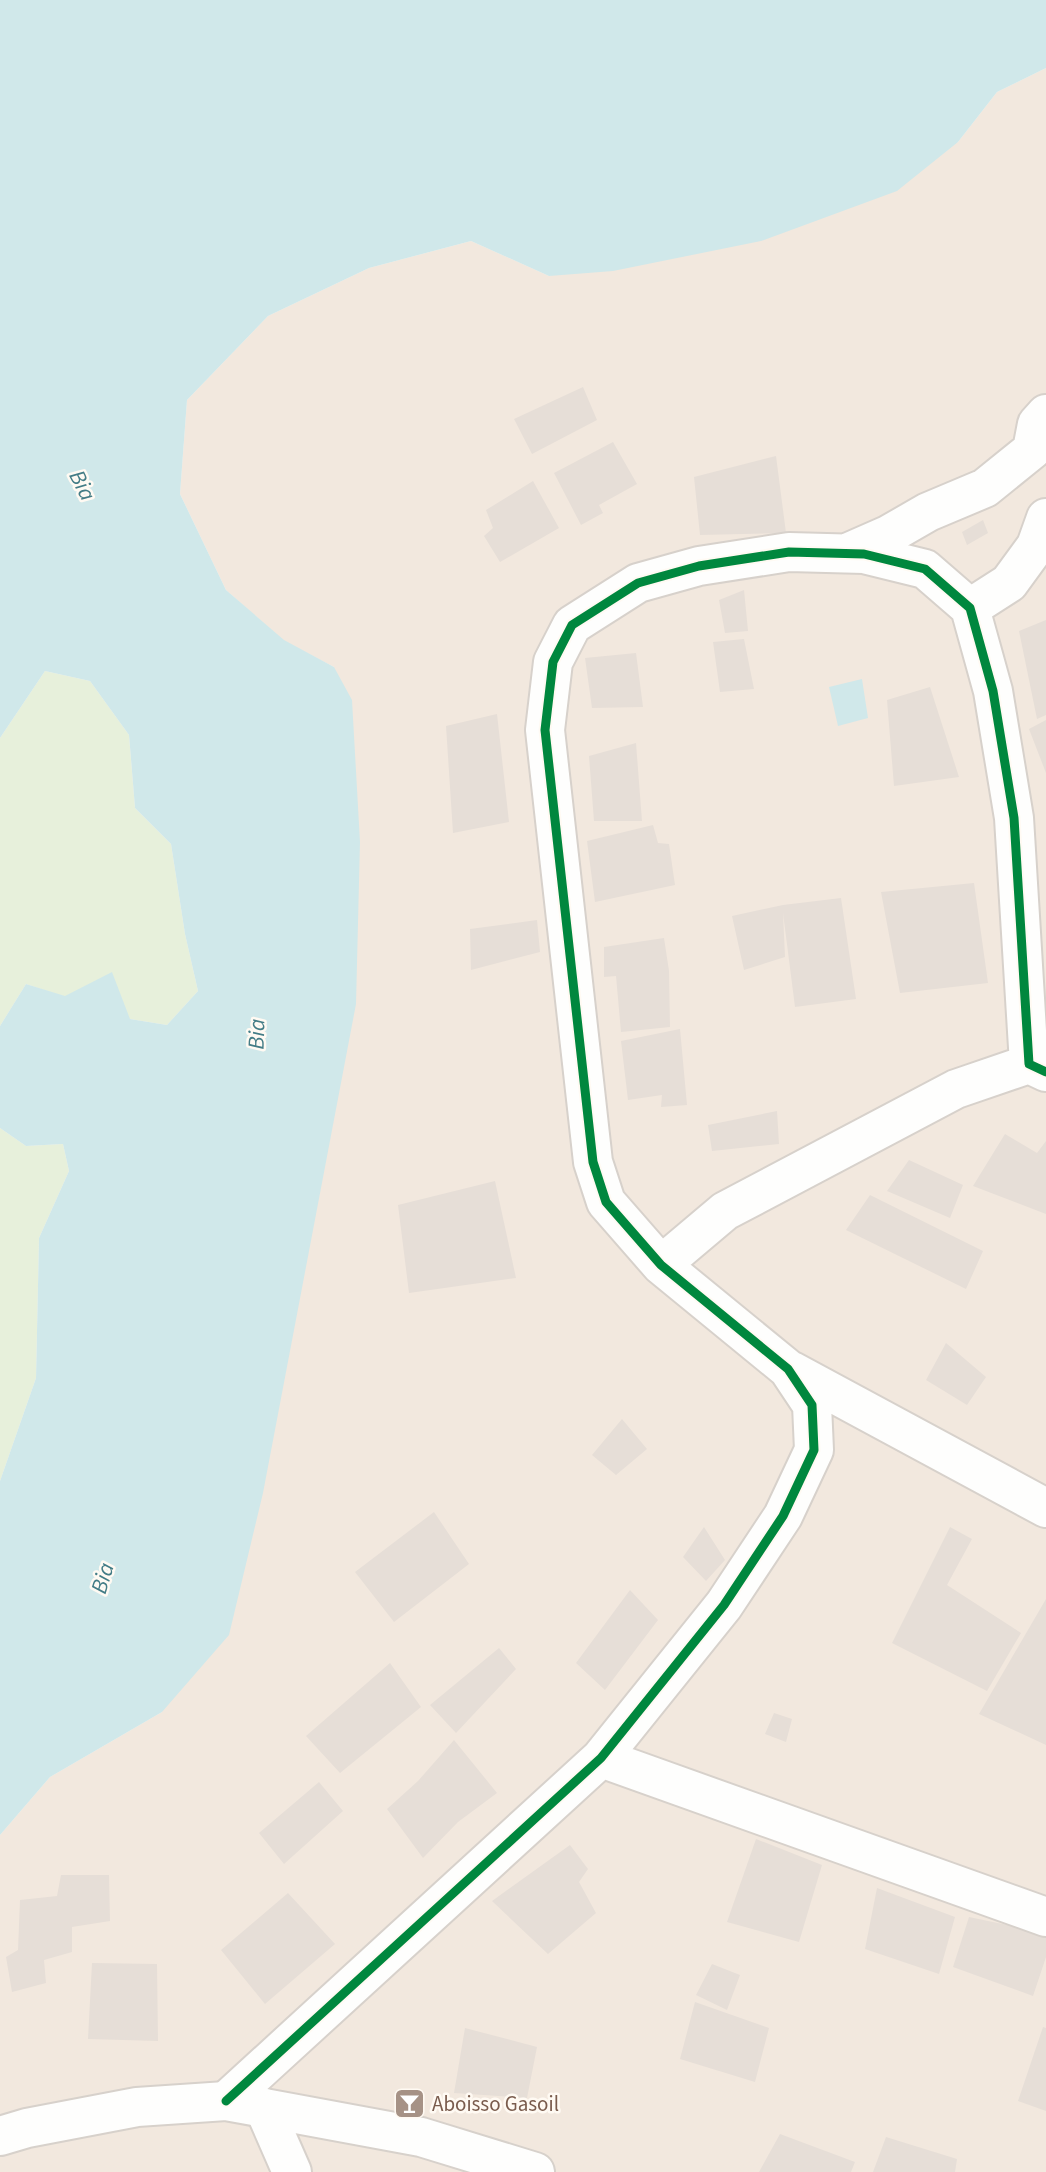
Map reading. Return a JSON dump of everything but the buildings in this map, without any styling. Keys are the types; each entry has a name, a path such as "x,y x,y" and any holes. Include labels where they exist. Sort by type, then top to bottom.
{"street":[{"path":"846,553 888,535 928,512 985,488 1032,450 1037,424 1046,414"},
{"path":"970,608 1009,583 1036,546 1046,519"},
{"path":"660,1265 724,1211 956,1089 1037,1068 1014,818 993,691 970,608 925,569 864,554 789,552 699,566 638,583 572,625 552,662 545,730 593,1162 606,1202 660,1265 788,1369 1046,1508"},
{"path":"226,2101 601,1758 724,1605 783,1516 814,1450 812,1405 788,1369"},
{"path":"601,1758 1046,1917"},
{"path":"0,2136 27,2128 137,2107 226,2101 421,2137 535,2172"},
{"path":"264,2108 292,2172"}],"shaded area":[{"path":"1046,68 1046,2172 0,2172 0,1835 50,1777 162,1712 334,667 284,641 226,590 180,494 187,400 268,316 369,268 471,241 549,276 958,142 997,92"}],"green space":[{"path":"45,671 90,681 129,735 135,808 171,844 185,934 198,991 167,1025 130,1019 26,984 0,1026 0,738"},
{"path":"0,1128 26,1146 63,1144 69,1171 39,1238 36,1378 0,1481"}],"water":[{"name":"Bia","path":"0,0 1046,0 1046,68 997,92 958,142 897,191 761,241 613,271 549,276 471,241 369,268 268,316 187,400 180,494 226,590 284,640 334,667 352,700 360,842 356,1004 263,1493 229,1635 162,1712 50,1777 0,1835 0,1481 36,1378 39,1238 69,1171 63,1144 26,1146 0,1128 0,1026 26,984 65,996 112,972 130,1019 167,1025 198,991 185,934 171,844 135,808 129,735 90,681 45,671 0,738"},
{"path":"862,679 868,718 838,726 829,687"}],"cycle path":[{"path":"226,2101 601,1758 724,1605 783,1516 814,1450 812,1405 788,1369 661,1265 606,1202 593,1162 545,730 553,662 572,625 638,583 699,566 789,552 864,554 925,569 970,608 993,691 1014,818 1029,1064 1046,1072"}],"place":[{"name":"Aboisso Gasoil","path":"409,2104"}]}
